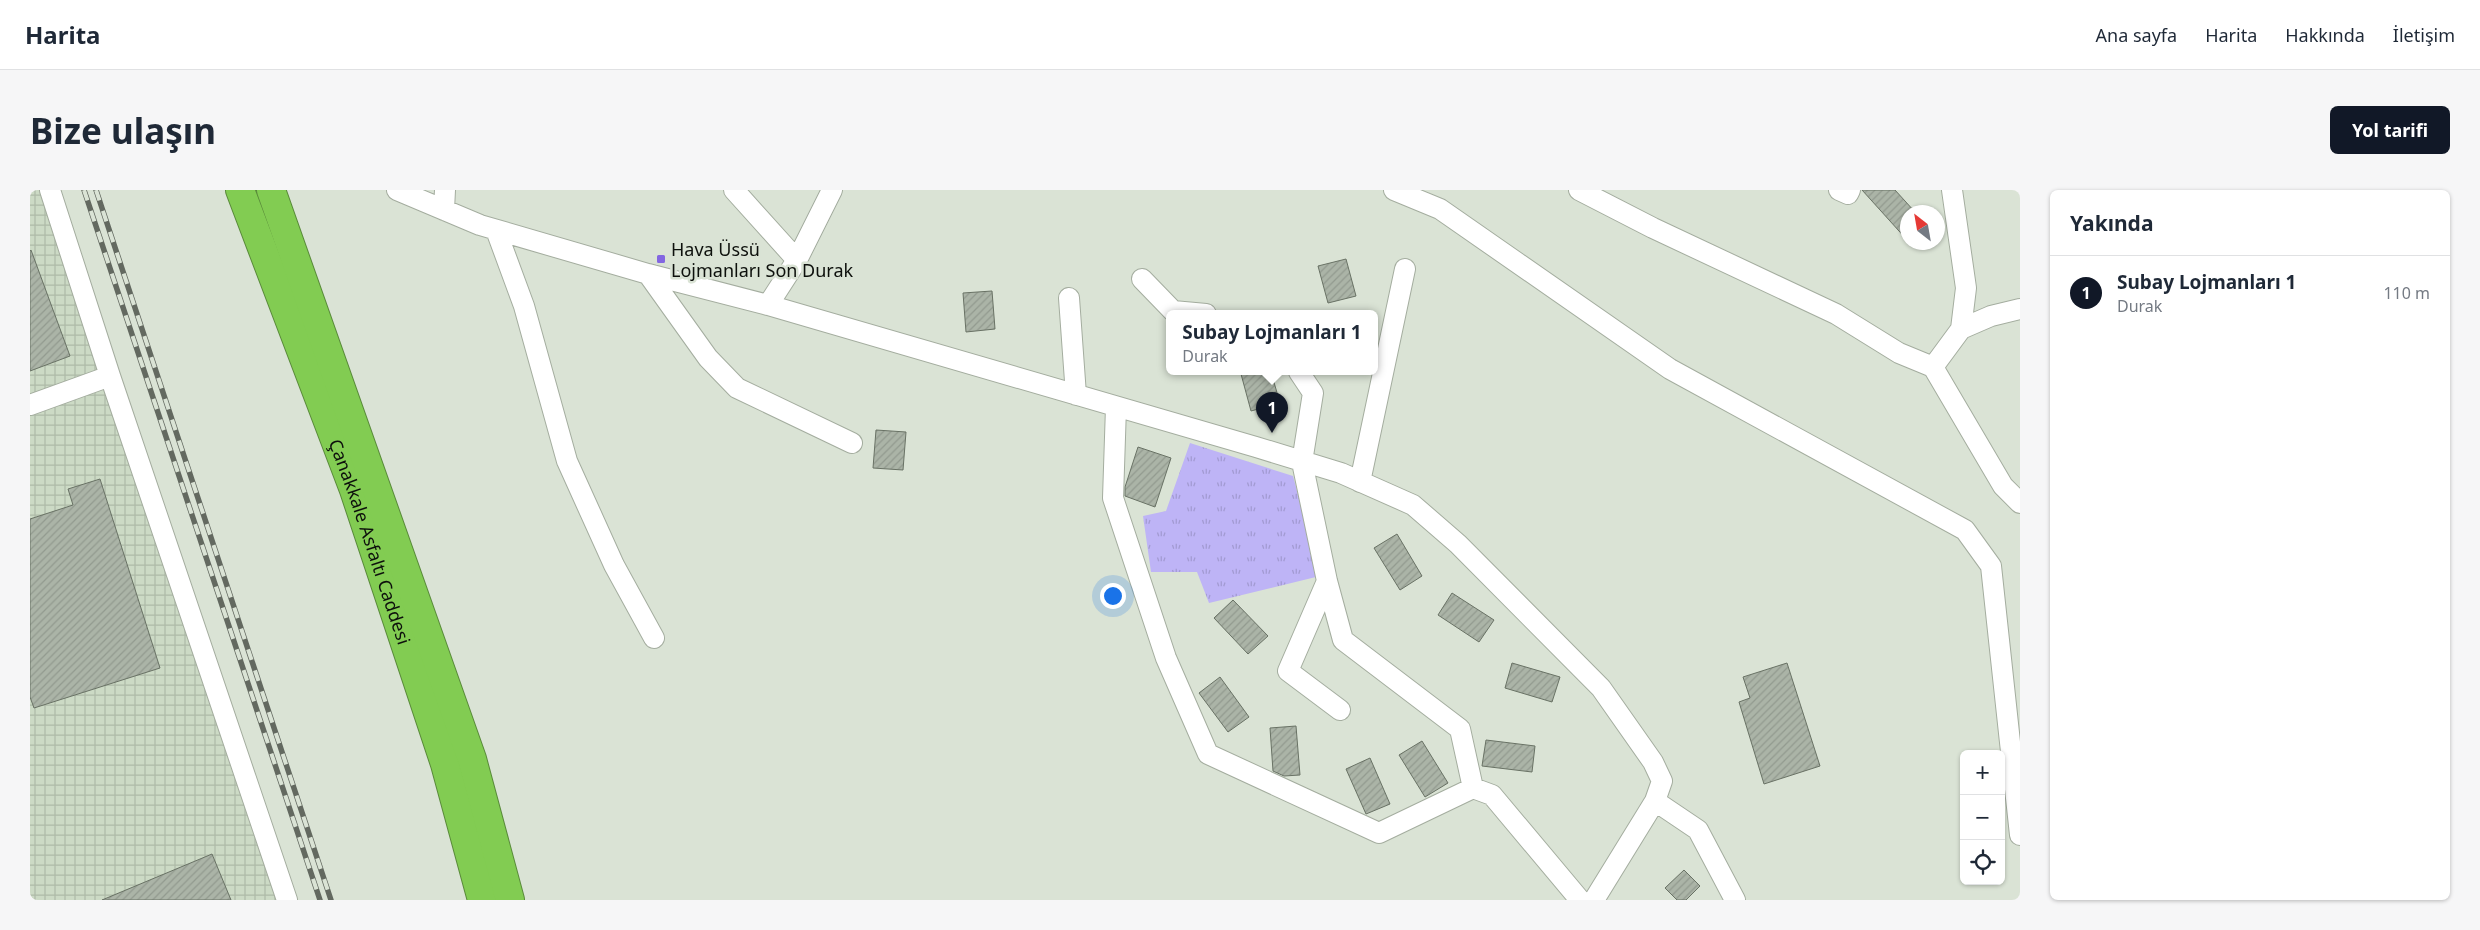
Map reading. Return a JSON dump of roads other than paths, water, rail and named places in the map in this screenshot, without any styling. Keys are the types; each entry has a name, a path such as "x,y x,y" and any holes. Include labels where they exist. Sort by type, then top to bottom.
{"highway":[{"name":"Çanakkale Asfaltı Caddesi","path":"240,190 354,490 445,764 482,900"},
{"name":"Çanakkale Asfaltı Caddesi","path":"271,190 472,759 510,900"}],"street":[{"path":"50,190 110,376 287,900"},
{"path":"397,190 444,200 496,230 648,274 768,305 1341,473 1412,505 1458,544 1601,688 1653,762 1662,781 1655,801 1594,900"},
{"path":"734,190 798,260"},
{"path":"768,305 798,260 832,190"},
{"path":"1394,190 1440,209 1670,369 1965,530 1992,566 2020,835"},
{"path":"1579,190 1652,228 1836,314 1899,353 1933,367 2003,486 2020,503"},
{"path":"1839,190 1848,194 1850,190"},
{"path":"1933,367 1961,329 1966,288 1952,190"},
{"path":"496,230 524,306 567,460 614,565 654,638"},
{"path":"1360,482 1405,269"},
{"path":"648,274 708,358 737,388 852,443"},
{"path":"1142,279 1172,310"},
{"path":"1069,298 1076,395"},
{"path":"1961,329 1991,316 2020,309"},
{"path":"1301,375 1313,393 1302,462 1327,581 1343,640 1460,729 1474,788"},
{"path":"30,405 110,376"},
{"path":"1116,407 1113,498 1166,658 1208,754 1379,833 1474,788 1492,795 1580,900"},
{"path":"1327,581 1288,671 1340,710"},
{"path":"1655,801 1698,830 1735,900"}],"railway":[{"path":"84,190 320,900"},
{"path":"96,190 331,900"}],"place":[{"name":"Hava Üssü Lojmanları Son Durak","path":"661,259"},
{"name":"Subay Lojmanları 1","path":"1272,433"}]}
